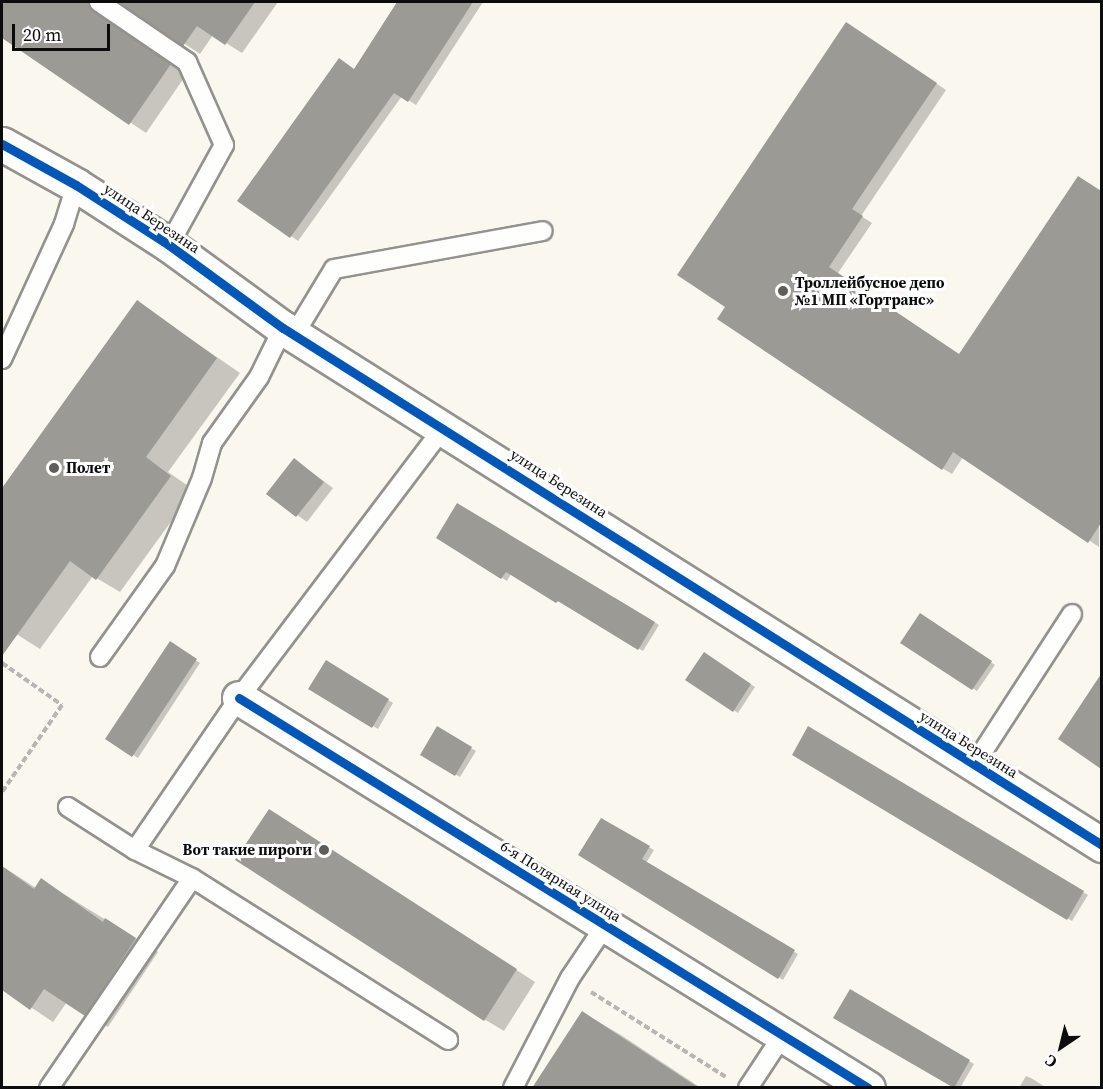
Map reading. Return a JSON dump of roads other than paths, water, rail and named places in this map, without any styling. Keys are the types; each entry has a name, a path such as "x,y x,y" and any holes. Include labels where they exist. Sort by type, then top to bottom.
{"street":[{"name":"улица Березина","path":"2,144 76,185 169,245 289,331 1101,845"},
{"name":"6-я Полярная улица","path":"239,698 868,1088"}],"lane":[{"path":"99,2 187,62 224,145 169,245"},
{"path":"2,356 64,224 76,185"},
{"path":"100,657 165,566 212,443 334,269 543,231"},
{"path":"135,850 239,698 444,427"},
{"path":"974,765 1072,614"},
{"path":"68,807 135,850 192,878 448,1040"},
{"path":"49,1088 192,878"},
{"path":"513,1088 570,978 604,926"},
{"path":"740,1084 783,1035"}],"place":[{"name":"Троллейбусное депо №1 МП «Гортранс»","path":"783,291"},
{"name":"Полет","path":"54,468"},
{"name":"Вот такие пироги","path":"324,850"}]}
